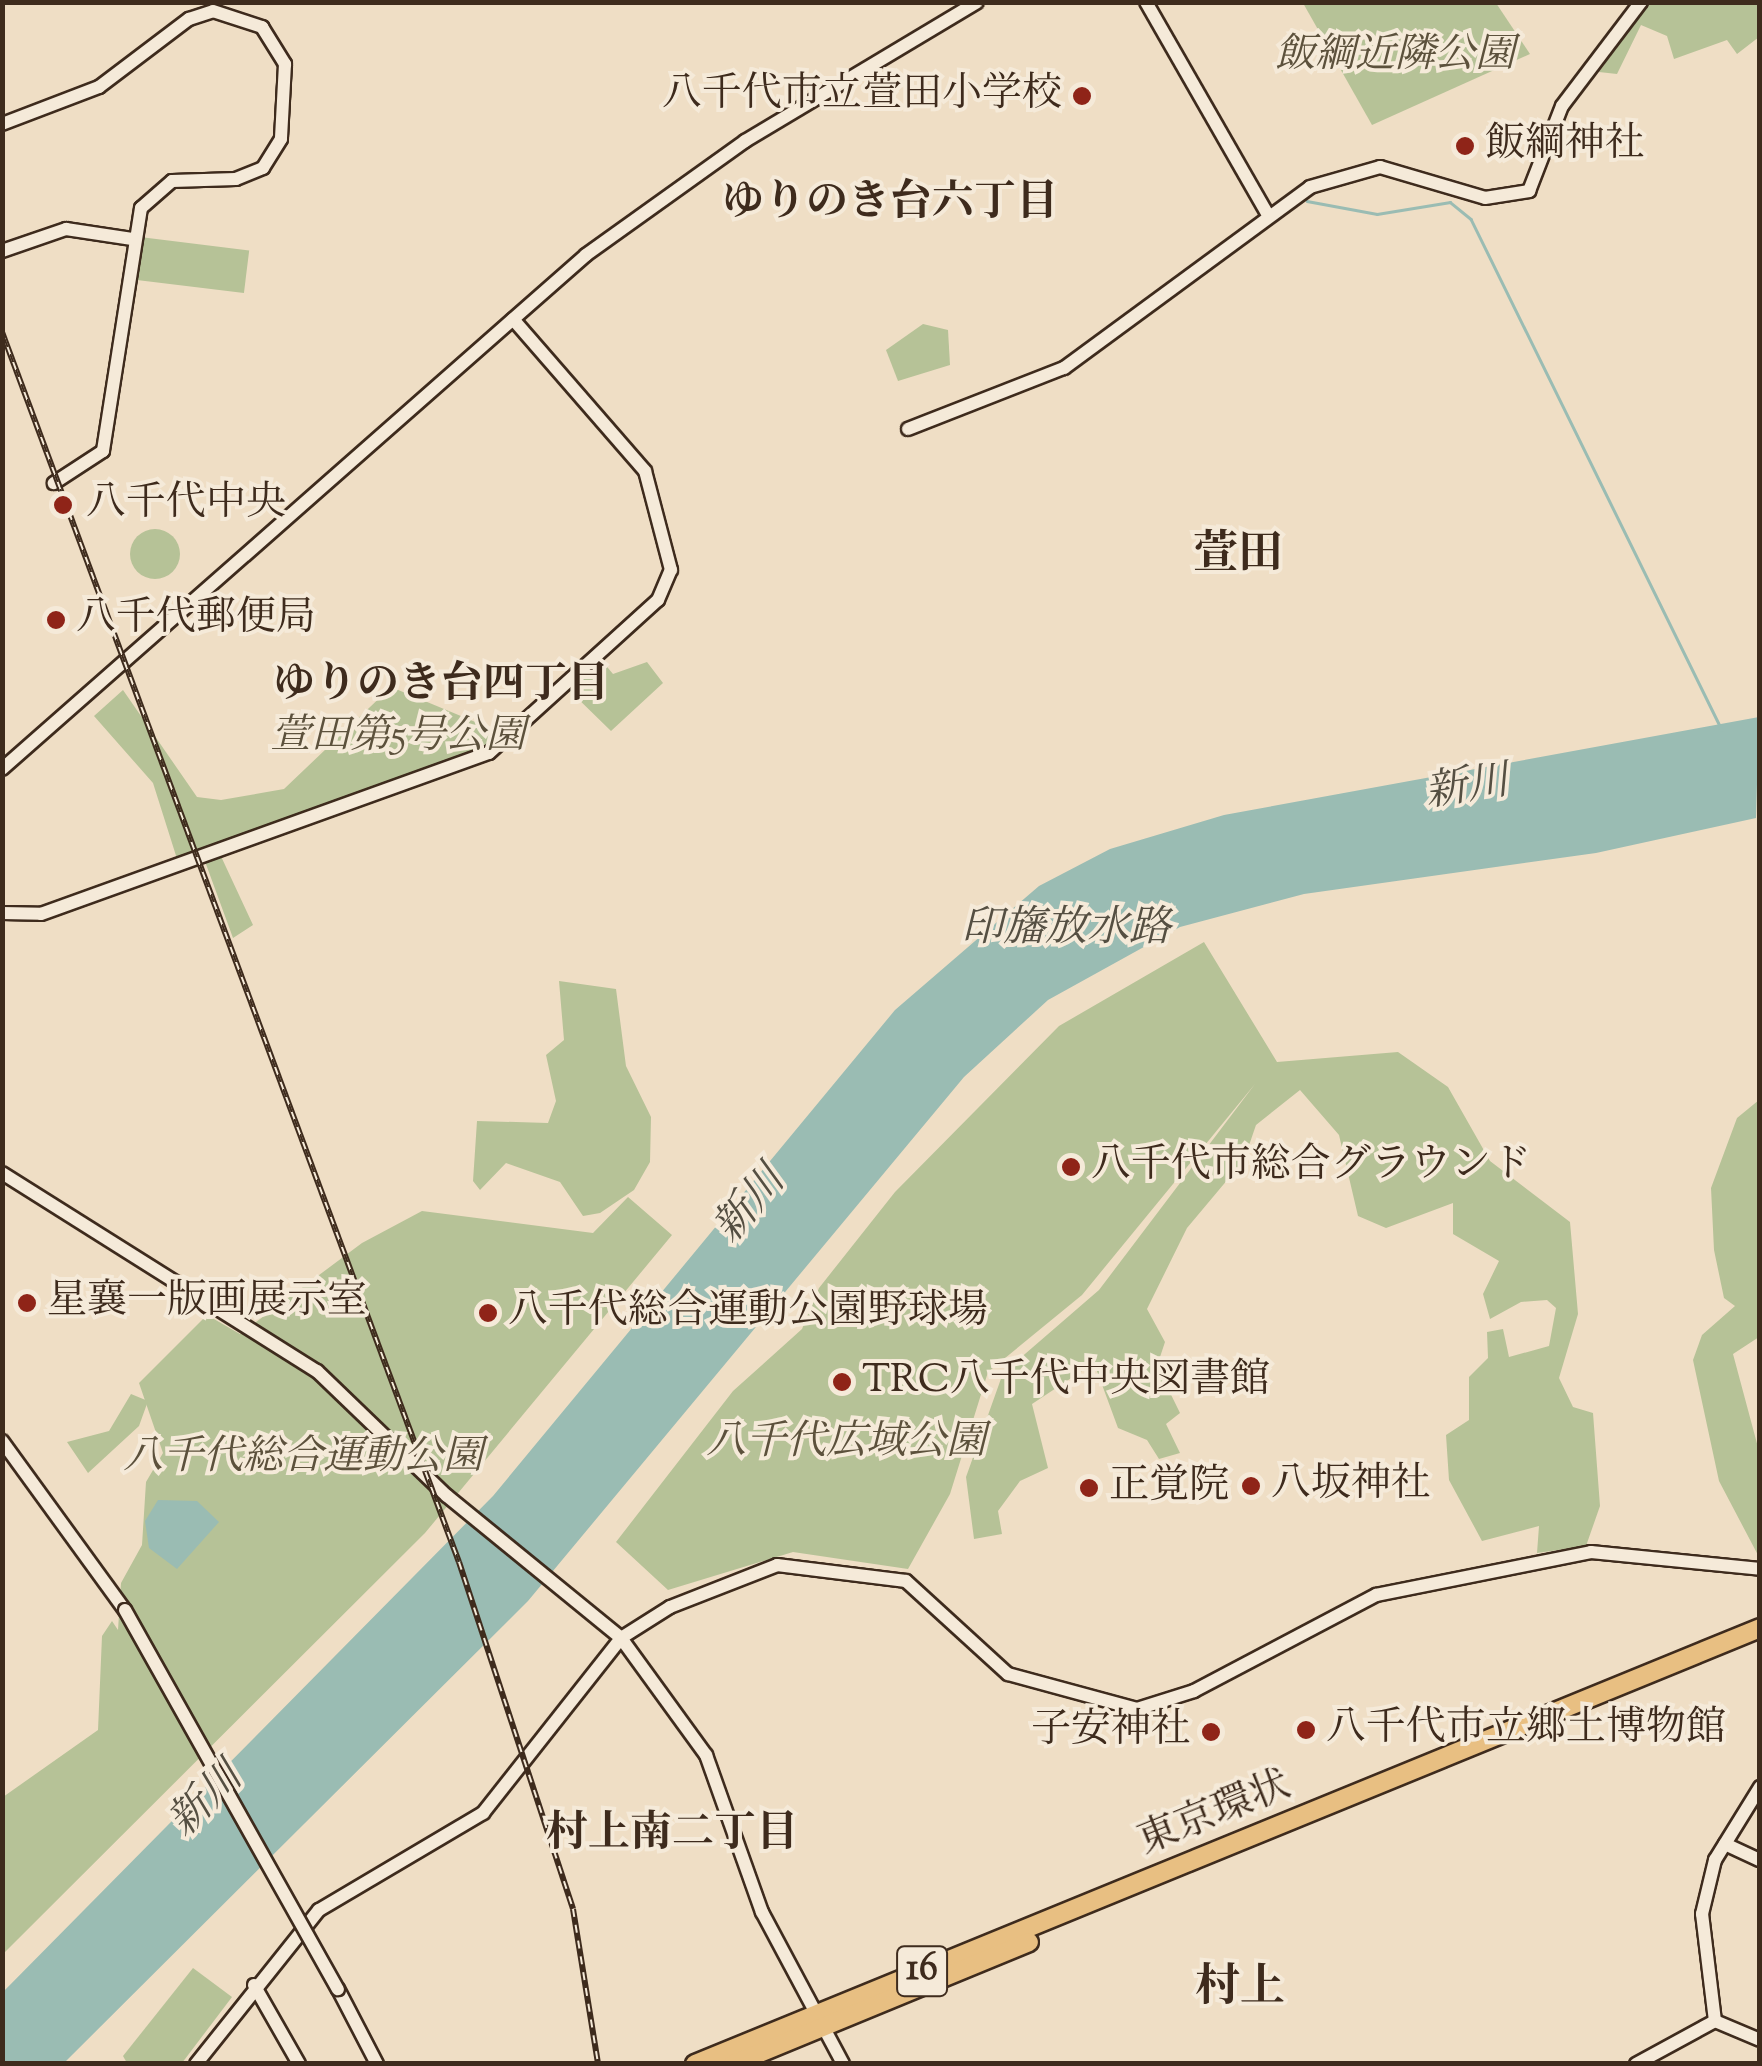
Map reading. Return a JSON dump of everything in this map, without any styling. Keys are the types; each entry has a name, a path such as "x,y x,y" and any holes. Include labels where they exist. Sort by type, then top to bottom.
{"highway":[{"name":"東京環状","path":"733,2064 818,2020 1760,1628"},
{"name":"東京環状","path":"695,2064 818,2020 1760,1640"}],"street":[{"path":"2,769 512,319 650,205 977,2"},
{"path":"1146,2 1266,213"},
{"path":"908,429 1064,368 1266,213 1310,187 1380,168 1485,198 1529,190 1562,106 1641,2"},
{"path":"2,124 98,87 199,14 241,14 262,27 285,64 277,152 248,177 160,187 132,238 126,346 103,451 54,482"},
{"path":"2,250 66,229 132,238"},
{"path":"2,913 42,914 490,753 658,600 671,570 645,472 512,319"},
{"path":"2,1174 317,1370 454,1501 564,1586 621,1638 706,1755 751,1886 843,2064"},
{"path":"2,1441 125,1610 377,2064"},
{"path":"196,2064 254,1985 320,1910 483,1813 621,1638 670,1606 777,1565 869,1571 932,1597 1008,1674 1136,1709 1194,1691 1376,1594 1591,1552 1760,1569"},
{"path":"1714,2020 1702,1914 1725,1844 1760,1787"},
{"path":"1725,1844 1760,1860"},
{"path":"254,1985 299,2064"},
{"path":"1714,2020 1760,2040"},
{"path":"1636,2064 1714,2020"}],"green space":[{"name":"飯綱近隣公園","path":"1303,3 1496,3 1530,54 1372,125"},
{"path":"1648,3 1759,3 1759,37 1737,54 1727,40 1674,59 1667,36 1641,25 1617,74 1599,72"},
{"path":"140,237 249,250 244,293 135,280"},
{"path":"923,324 948,330 950,365 898,381 886,350"},
{"path":"155,529 172,537 180,554 172,571 155,579 138,571 130,554 138,537"},
{"path":"603,662 613,674 647,662 663,683 611,731 569,690"},
{"name":"萱田第5号公園","path":"391,687 497,731 489,749 219,852 253,925 233,938 203,856 178,862 153,783 94,716 123,690 197,797 221,800 284,789"},
{"name":"八千代広域公園","path":"1204,942 1277,1062 1398,1052 1448,1087 1490,1161 1570,1222 1578,1314 1559,1378 1573,1407 1593,1413 1600,1506 1586,1546 1537,1553 1539,1526 1482,1541 1449,1480 1446,1435 1469,1420 1469,1377 1488,1358 1487,1332 1503,1329 1509,1357 1549,1346 1556,1308 1547,1300 1521,1302 1490,1319 1483,1294 1499,1261 1453,1234 1453,1203 1386,1228 1358,1216 1339,1135 1300,1090 1256,1125 1244,1160 1187,1228 1147,1309 1165,1342 1157,1366 1180,1413 1166,1424 1180,1453 1159,1459 1147,1440 1118,1428 1094,1363 1032,1404 1048,1468 1020,1481 998,1511 1002,1534 974,1539 966,1477 1003,1373 1099,1290 1255,1084 1082,1295 988,1372 950,1494 908,1569 793,1552 668,1590 616,1542 733,1391 802,1329 819,1288 895,1192 1059,1026"},
{"path":"559,981 616,989 626,1066 651,1117 650,1162 634,1190 600,1213 583,1216 560,1182 506,1163 480,1190 473,1181 477,1121 548,1123 556,1101 546,1055 564,1040"},
{"path":"1759,1100 1759,1337 1733,1354 1759,1451 1759,1557 1719,1481 1693,1360 1702,1335 1735,1306 1724,1298 1714,1250 1711,1188 1737,1118"},
{"name":"八千代総合運動公園","path":"628,1197 672,1235 425,1533 3,1954 3,1797 98,1730 102,1636 112,1621 118,1630 121,1583 142,1545 146,1482 163,1453 139,1383 207,1315 240,1334 362,1243 422,1211 593,1233"},
{"path":"131,1394 148,1401 139,1426 88,1473 67,1442 109,1431"},
{"path":"193,1968 232,1997 182,2063 127,2063 123,2056"}],"water":[{"name":"印旛放水路","path":"1759,717 1756,818 1596,853 1304,894 1180,927 1048,1000 964,1077 528,1601 64,2063 3,2064 3,1992 493,1496 895,1010 1039,886 1110,849 1224,815"},
{"path":"158,1500 197,1501 219,1522 177,1569 149,1548 145,1521"}],"waterway":[{"path":"1307,201 1377,214 1450,202 1471,219 1722,730"}],"railway":[{"path":"2,332 459,1562 573,1909 598,2064"}],"place":[{"name":"八千代市立萱田小学校","path":"1082,96"},
{"name":"飯綱神社","path":"1465,146"},
{"name":"八千代中央","path":"63,505"},
{"name":"八千代郵便局","path":"56,620"},
{"name":"八千代市総合グラウンド","path":"1071,1167"},
{"name":"星襄一版画展示室","path":"27,1303"},
{"name":"八千代総合運動公園野球場","path":"488,1313"},
{"name":"TRC八千代中央図書館","path":"842,1382"},
{"name":"八坂神社","path":"1251,1486"},
{"name":"正覚院","path":"1089,1488"},
{"name":"八千代市立郷土博物館","path":"1306,1730"},
{"name":"子安神社","path":"1211,1732"}],"district":[{"name":"ゆりのき台六丁目","path":"890,204"},
{"name":"萱田","path":"1238,557"},
{"name":"ゆりのき台四丁目","path":"441,686"},
{"name":"村上南二丁目","path":"672,1835"},
{"name":"村上","path":"1240,1990"}],"water label":[{"name":"新川","path":"1467,789"},
{"name":"新川","path":"751,1206"},
{"name":"新川","path":"207,1801"}]}
